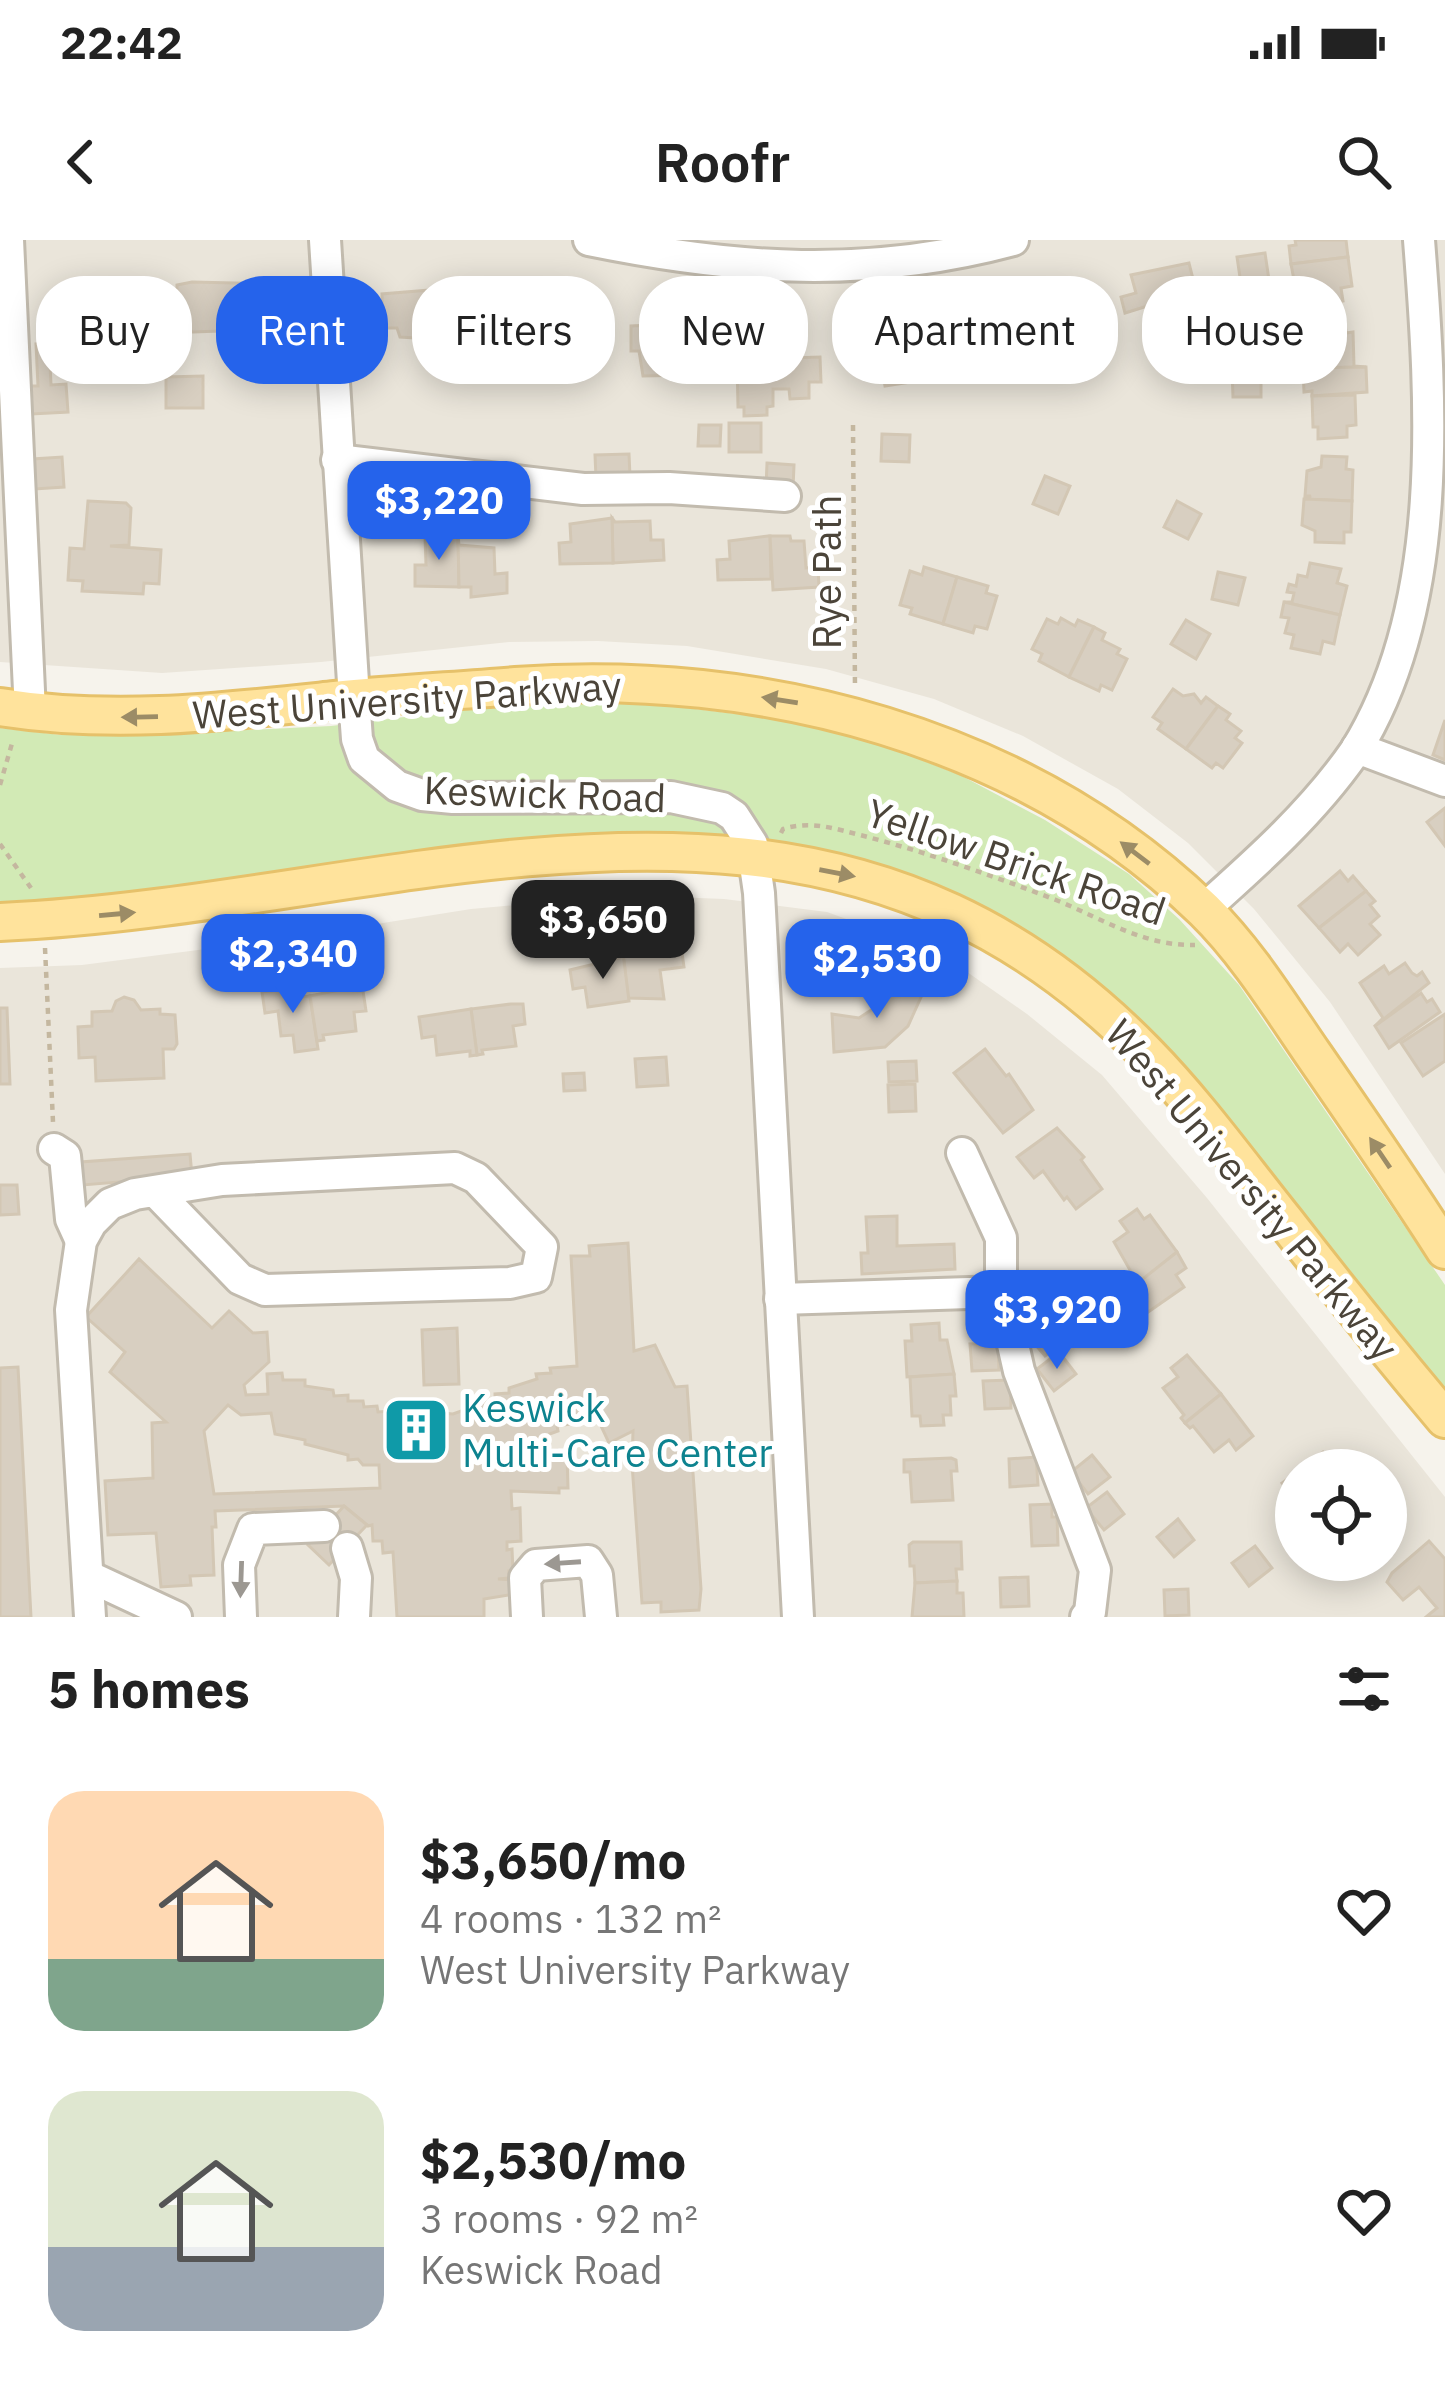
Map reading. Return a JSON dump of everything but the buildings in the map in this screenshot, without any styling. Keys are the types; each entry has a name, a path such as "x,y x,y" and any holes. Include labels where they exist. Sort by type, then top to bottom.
{"main road":[{"name":"West University Parkway","path":"15,716 147,718 354,698 604,683 791,701 923,739 1034,788 1141,856 1287,1016 1445,1250"},
{"name":"West University Parkway","path":"0,922 174,909 389,875 584,852 689,851 756,857 854,876 952,911 1041,962 1084,995 1147,1054 1191,1105 1445,1419"}],"street":[{"path":"8,240 15,716"},
{"name":"Keswick Road","path":"325,240 357,739 364,759 397,786 422,795 671,796 705,802 734,816 756,857"},
{"path":"589,240 743,266 831,268 946,255 1013,240"},
{"path":"1203,927 1358,748 1391,690 1407,647 1422,556 1431,450 1419,240"},
{"path":"337,460 583,489 670,488 785,496"},
{"path":"1358,748 1445,781"},
{"path":"756,857 798,1617"},
{"path":"54,1149 65,1156 71,1220 81,1240"},
{"path":"962,1153 1000,1238 1001,1292 1018,1371 1096,1570 1086,1617"},
{"path":"90,1617 71,1310 81,1240 110,1204 135,1195 222,1180 455,1168 476,1178 542,1247 536,1277 510,1283 265,1290 240,1279 158,1193"},
{"path":"780,1298 1001,1292"},
{"path":"241,1617 239,1565 253,1529 324,1526"},
{"path":"347,1548 356,1578 354,1617"},
{"path":"526,1617 525,1577 536,1565 588,1561 597,1575 601,1617"},
{"path":"88,1576 161,1613"}],"path":[{"name":"Rye Path","path":"853,425 855,718"},
{"path":"0,785 15,716"},
{"name":"Yellow Brick Road","path":"756,857 778,842 783,829 800,823 826,826 920,850 1159,944 1203,927"},
{"path":"0,844 37,899"},
{"path":"45,948 54,1149"}],"shaded area":[{"path":"0,240 1445,240 1445,1174 1330,1002 1254,909 1188,843 1118,789 1023,736 934,699 826,669 687,646 598,641 509,642 162,673 0,662"},
{"path":"625,895 724,899 827,912 940,953 1027,1014 1102,1075 1207,1198 1407,1449 1275,1449 1275,1581 1407,1581 1407,1449 1445,1497 1445,1617 0,1617 0,968 82,965 471,909"}],"green space":[{"path":"645,703 778,719 883,745 960,775 1045,820 1129,874 1179,919 1239,985 1445,1285 1445,1407 1023,939 960,900 894,875 722,839 0,910 0,728 61,735 163,734 331,726 502,705"}],"place":[{"name":"Keswick Multi-Care Center","path":"416,1430"}]}
